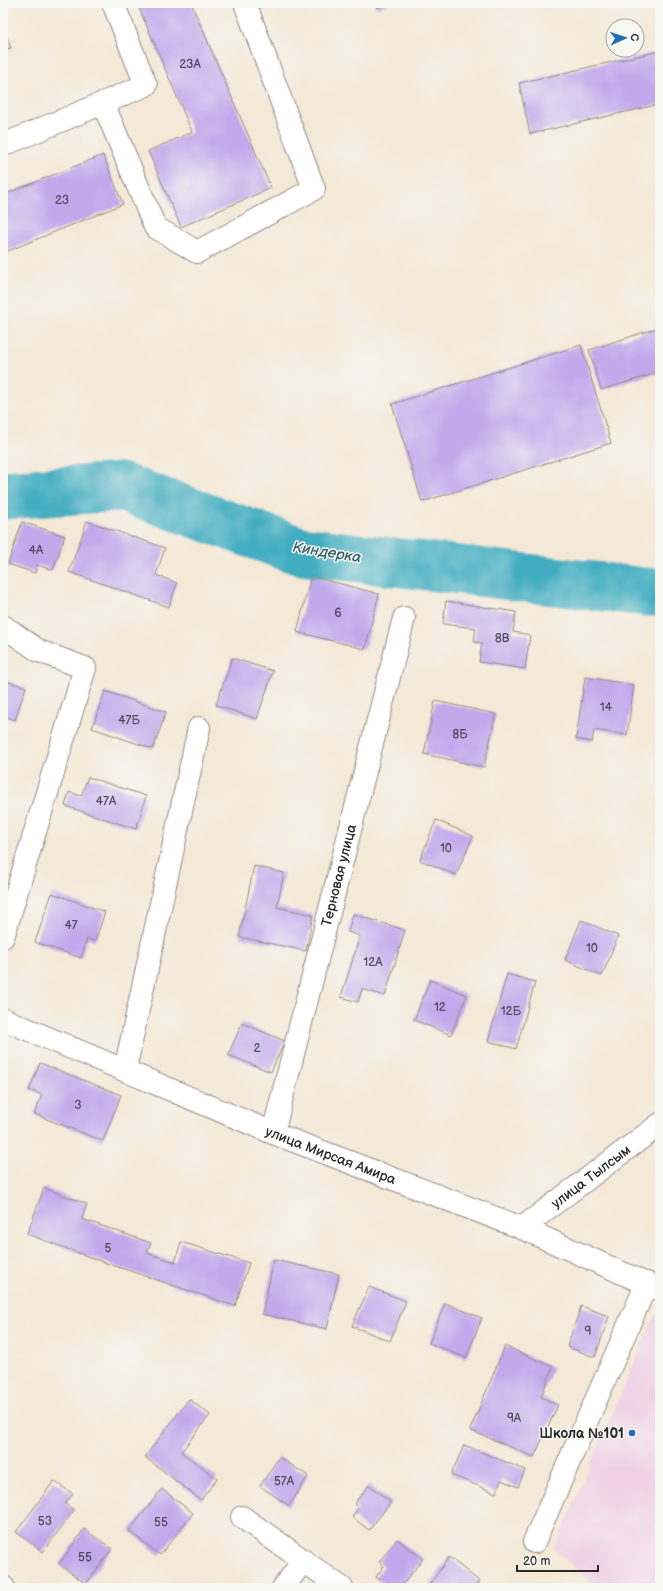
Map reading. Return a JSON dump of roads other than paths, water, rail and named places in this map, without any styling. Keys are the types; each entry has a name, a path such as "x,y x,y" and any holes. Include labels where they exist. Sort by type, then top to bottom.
{"street":[{"path":"5,138 103,103 146,85 113,3"},
{"path":"103,103 154,226 197,252 314,189 245,3"},
{"name":"Терновая улица","path":"273,1133 404,618"},
{"path":"3,626 39,651 85,668 3,937"},
{"path":"125,1070 198,728"},
{"name":"улица Мирсая Амира","path":"3,1018 273,1133 522,1228 653,1286"},
{"name":"улица Тылсым","path":"522,1228 660,1124"},
{"path":"534,1542 653,1286"},
{"path":"242,1517 342,1588"},
{"path":"283,1588 303,1561"}],"waterway":[{"name":"Киндерка","path":"3,495 121,487 300,551 646,592 660,592"}],"place":[{"name":"Школа №101","path":"632,1433"}]}
